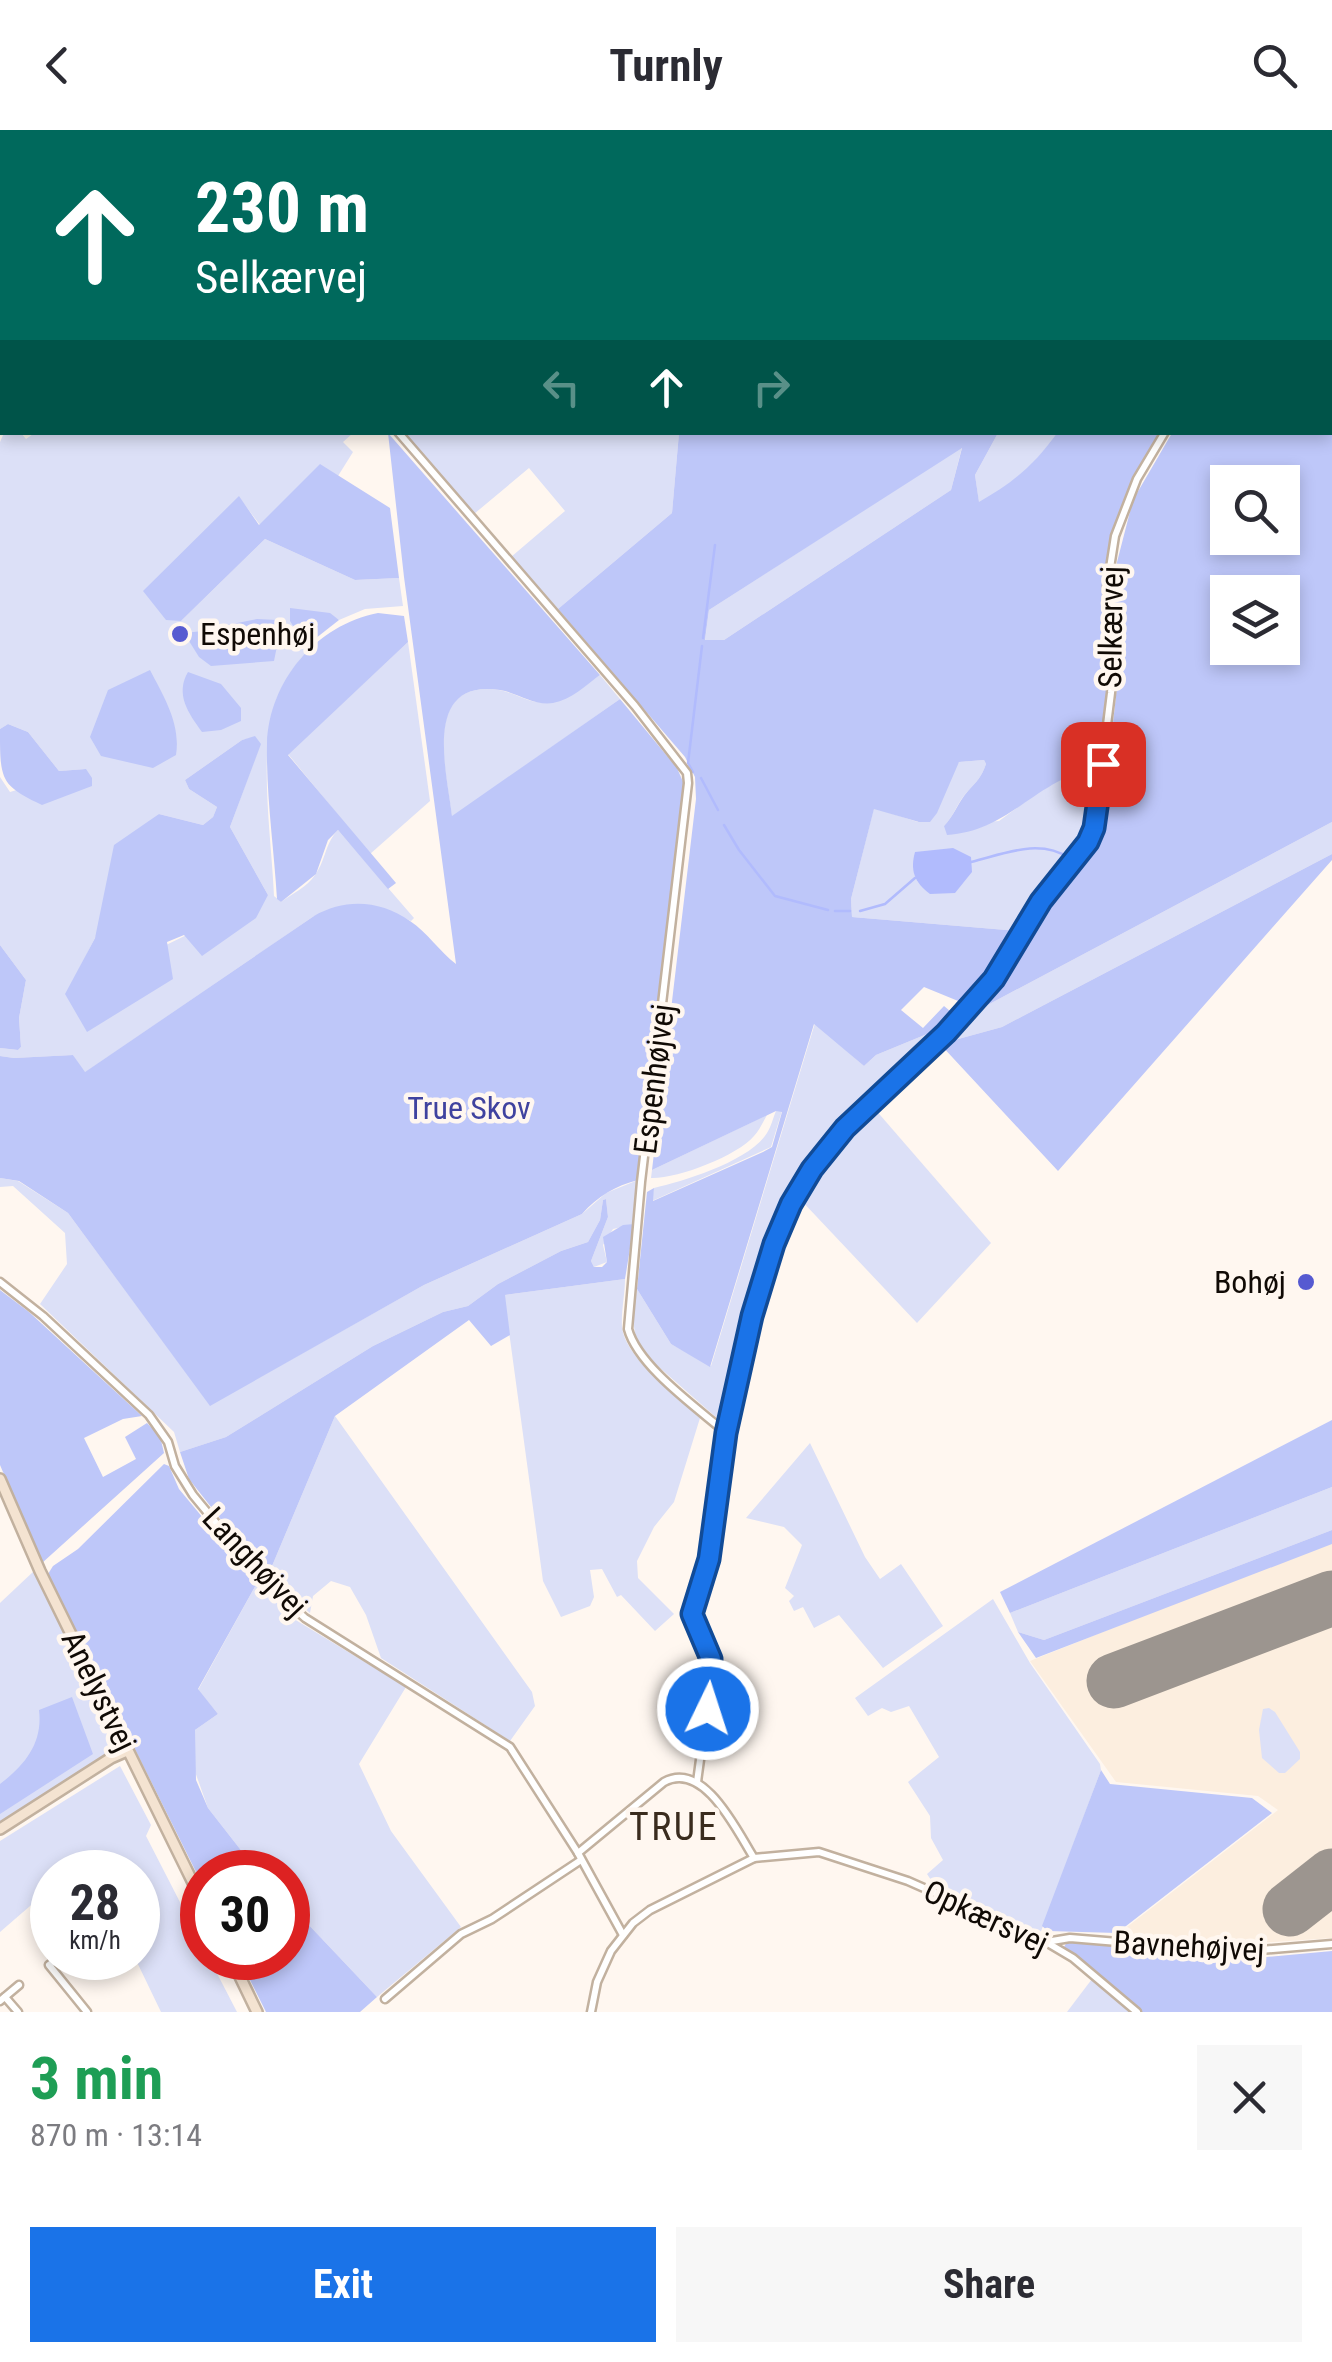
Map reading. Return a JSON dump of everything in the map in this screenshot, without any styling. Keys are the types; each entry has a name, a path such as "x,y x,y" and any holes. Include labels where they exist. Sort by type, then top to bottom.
{"street":[{"name":"Espenhøjvej","path":"401,435 635,706 687,773 628,1329 648,1362 726,1433"},
{"name":"Selkærvej","path":"726,1433 758,1290 791,1204 812,1169 845,1128 968,1012 994,979 1041,901 1088,842 1096,814 1111,693 1108,587 1115,536 1137,479 1163,435"},
{"name":"Langhøjvej","path":"0,1282 43,1316 150,1415 168,1442 175,1466 193,1495 281,1598 305,1618 510,1746 622,1935"},
{"path":"697,1782 712,1671 708,1648 692,1614 709,1559 726,1433"},
{"name":"Anelystvej","path":"0,1480 180,1857"},
{"path":"0,1829 127,1751"},
{"path":"385,2000 461,1934 492,1920 579,1857 664,1782 673,1776 697,1782 712,1795 754,1858 650,1910 622,1935 602,1968 592,2012"},
{"name":"Opkærsvej","path":"754,1858 819,1852 908,1881 1046,1942 1073,1958 1137,2012"},
{"name":"Bavnehøjvej","path":"1046,1942 1070,1938 1237,1952 1332,1944"},
{"path":"61,1980 88,2012"},
{"path":"241,1980 256,2012"},
{"path":"18,2012 2,1999 19,1984"}],"shaded area":[{"path":"3,435 23,435 26,439 32,435 351,435 343,442 353,452 338,476 320,465 260,525 239,497 181,621 265,539 355,580 399,578 403,606 365,609 336,618 302,640 312,646 284,684 271,719 267,795 274,896 281,902 312,879 338,830 414,918 411,921 384,909 314,916 84,1073 73,1055 0,1056 0,1048 21,1047 19,1018 26,980 0,945 0,777 10,792 86,769 59,771 28,732 8,724 0,729 0,442","holes":["255,737 260,745 230,827 268,895 66,994 159,814 203,825 213,817 217,807 189,789 185,780 242,740"]},
{"path":"407,435 679,435 672,513 558,609 511,557 565,511 529,468 474,514"},
{"path":"997,435 1055,435 1022,473 979,503 975,475"},
{"path":"962,447 951,490 724,640 705,641 709,610"},
{"path":"408,642 430,801 370,854 288,754"},
{"path":"600,675 620,699 452,817 444,733 448,714 458,699 474,690 499,690 533,701 552,701 574,693"},
{"path":"984,760 980,776 944,826 999,821 1049,784 1072,773 1097,768 1093,814 1081,847 1038,898 1018,931 852,917 851,899 874,808 918,822 959,762"},
{"path":"1332,822 1332,854 1002,1027 940,1044 982,1008"},
{"path":"953,848 971,857 972,872 955,893 930,894 915,875 915,852"},
{"path":"815,1023 864,1066 876,1055 949,1025 842,1122 795,1185 767,1248 746,1318 724,1417 718,1419 644,1354 635,1330 637,1289 671,1344 711,1366"},
{"path":"874,1108 991,1243 917,1323 799,1198 848,1131"},
{"path":"776,1111 782,1111 771,1147 652,1201 654,1188 698,1175 746,1152 767,1133"},
{"path":"767,1115 754,1136 734,1151 691,1170 651,1178 652,1170"},
{"path":"0,1178 18,1181 68,1213 210,1405 424,1285 582,1214 606,1193 638,1180 634,1224 613,1229 603,1245 607,1262 594,1267 591,1261 608,1217 606,1199 588,1242 561,1251 498,1284 468,1306 443,1312 373,1346 226,1437 180,1452 174,1432 40,1304 67,1264 65,1233 13,1186 0,1187"},
{"path":"625,1279 625,1339 654,1376 700,1418 674,1502 654,1527 637,1561 638,1578 674,1614 655,1631 621,1595 617,1597 602,1569 590,1570 594,1597 590,1606 561,1617 543,1581 504,1295"},
{"path":"335,1416 532,1692 535,1706 510,1741 381,1658 366,1615 350,1587 331,1581 313,1596 310,1613 267,1578"},
{"path":"810,1443 865,1557 880,1579 901,1564 943,1626 883,1668 839,1615 814,1628 803,1607 794,1611 789,1601 794,1596 785,1588 802,1545 784,1527 746,1518"},
{"path":"1332,1487 1332,1530 1044,1640 1018,1632 1010,1613"},
{"path":"1332,1541 1332,1938 1230,1945 1114,1937 1278,1810 1258,1796 1116,1782 1030,1661"},
{"path":"34,1571 115,1736 114,1745 106,1755 0,1822 0,1603"},
{"path":"257,1583 294,1619 406,1687 359,1764 391,1831 461,1927 377,1997 310,1926 310,1850 241,1850 208,1808 193,1766 195,1730 218,1714 198,1690"},
{"path":"993,1599 1101,1770 1040,1934 935,1886 927,1874 943,1860 931,1838 930,1816 908,1782 939,1757 909,1706 891,1712 882,1708 868,1716 855,1698"},
{"path":"1269,1708 1300,1752 1300,1759 1285,1773 1279,1773 1262,1758 1259,1730 1263,1709"},
{"path":"120,1766 151,1825 146,1836 153,1850 30,1850 30,1906 0,1932 0,1841"},
{"path":"160,1863 180,1902 180,1980 220,1980 237,2012 161,2012 146,1980 160,1980"},
{"path":"1092,1979 1131,2012 1067,2012"}],"green space":[{"name":"True Skov","path":"388,435 600,675 553,703 539,703 500,690 475,690 458,698 444,732 452,816 620,699 677,768 684,784 640,1176 607,1192 582,1214 424,1285 210,1406 68,1213 19,1181 0,1178 0,1056 73,1055 85,1072 314,916 338,906 375,905 399,914 456,964"},
{"path":"679,435 997,435 975,475 979,502 1022,472 1055,435 1161,435 1123,504 1106,562 1108,674 1097,768 1056,783 1006,815 969,831 947,835 944,826 980,776 984,760 959,762 930,822 874,809 851,899 852,917 1018,931 995,971 972,997 963,1003 924,987 901,1010 923,1028 944,1006 956,1016 949,1025 876,1055 864,1066 814,1024 710,1367 671,1344 637,1289 647,1192 654,1188 653,1201 772,1147 782,1112 776,1111 652,1170 696,799 695,777 685,757 558,609 672,513","holes":["962,448 951,490 724,640 705,640 709,610"]},
{"path":"1171,435 1332,435 1332,822 982,1008 993,997 1044,911 1082,866 1103,815 1119,668 1112,595 1133,500"},
{"path":"320,464 390,508 399,578 355,580 265,539 181,621 166,620 143,591 239,496 259,525"},
{"path":"290,608 330,613 339,620 311,642 302,640 290,621"},
{"path":"378,613 404,616 408,642 288,755 396,883 388,889 338,830 328,840 316,874 281,902 277,899 267,763 276,699 300,659 316,643 356,619"},
{"path":"257,619 277,620 281,626 274,661 211,666 199,657 184,633 212,630"},
{"path":"150,670 174,722 176,755 153,768 101,756 90,737 108,690"},
{"path":"188,672 221,684 241,708 241,721 221,730 202,732 183,696"},
{"path":"8,724 28,732 59,771 86,769 92,786 42,805 18,792 2,770 0,729"},
{"path":"255,736 261,744 230,827 268,895 256,918 202,956 184,935 167,942 173,979 87,1032 65,994 95,938 114,845 159,814 203,825 217,807 189,789 185,780 242,740"},
{"path":"1332,854 1332,860 1058,1171 940,1044 1002,1027"},
{"path":"0,945 26,980 18,1050 0,1048"},
{"path":"606,1199 608,1217 591,1261 594,1267 602,1267 607,1262 603,1237 623,1225 634,1224 625,1279 505,1295 510,1335 491,1346 469,1320 335,1416 267,1578 189,1479 180,1452 226,1437 373,1346 443,1312 468,1306 498,1284 561,1251 588,1242"},
{"path":"0,1290 142,1416 123,1419 84,1438 103,1477 136,1459 125,1437 147,1423 160,1436 164,1453 42,1563 0,1465"},
{"path":"1332,1420 1332,1487 1010,1613 1000,1592"},
{"path":"164,1464 169,1466 179,1489 257,1583 198,1689 218,1714 195,1730 196,1780 208,1808 241,1850 185,1850 48,1574"},
{"path":"1332,1530 1332,1544 1036,1658 1018,1632 1044,1640"},
{"path":"72,1697 93,1754 0,1814 0,1784 17,1769 35,1743 39,1710"},
{"path":"1101,1770 1110,1784 1252,1798 1272,1813 1117,1933 1048,1931 1042,1926"},
{"path":"310,1926 377,1997 360,2012 266,2012 250,1980 310,1980"},
{"path":"1067,1942 1245,1959 1332,1951 1332,2012 1142,2012 1064,1947"}],"waterway":[{"path":"703,638 715,545"},
{"path":"693,772 688,763 702,646"},
{"path":"701,778 718,810"},
{"path":"724,825 775,896 828,910"},
{"path":"971,862 1034,848 1069,858"},
{"path":"979,1008 1012,966 1044,905 1080,865"},
{"path":"860,911 885,904 915,878"},
{"path":"835,911 850,911"},
{"path":"954,1034 970,1017"}],"runway":[{"path":"1114,1681 1332,1598"},
{"path":"1290,1909 1332,1876"}],"place":[{"name":"Espenhøj","path":"180,634"},
{"name":"Bohøj","path":"1306,1282"}],"district":[{"name":"TRUE","path":"674,1827"}],"route":[{"path":"708,1709 711,1659 692,1614 709,1559 739,1369 758,1290 774,1244 791,1204 826,1150 968,1012 994,979 1041,901 1088,842 1094,828 1103,764"}]}
